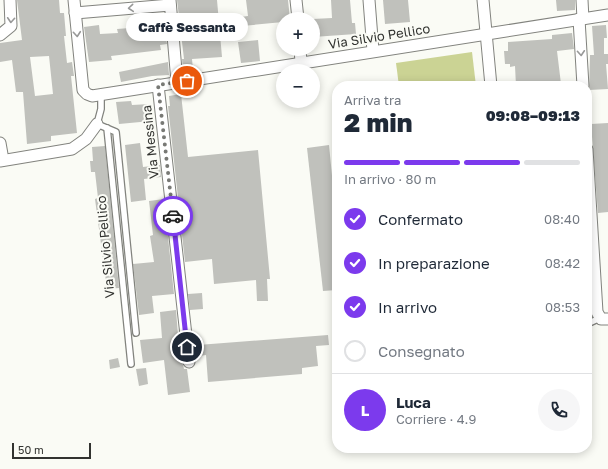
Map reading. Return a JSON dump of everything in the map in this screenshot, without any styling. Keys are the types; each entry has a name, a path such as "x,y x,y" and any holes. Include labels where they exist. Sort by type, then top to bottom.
{"street":[{"path":"0,35 11,26 10,0"},
{"path":"74,0 83,90 92,96 101,95"},
{"path":"296,0 297,12"},
{"path":"368,0 373,51"},
{"path":"483,0 491,81"},
{"path":"582,0 583,81"},
{"path":"75,13 170,2 177,82"},
{"name":"Via Silvio Pellico","path":"101,95 301,62 608,15"},
{"path":"301,56 301,62"},
{"name":"Via Messina","path":"158,85 189,362"},
{"path":"0,143 2,160 72,149 102,126"},
{"path":"592,230 597,312 604,319"}],"lane":[{"name":"Via Silvio Pellico","path":"101,95 102,126 131,364"},
{"name":"Via Silvio Pellico","path":"102,126 116,132 136,333"},
{"path":"592,323 604,319"}],"green space":[{"path":"472,52 475,81 398,81 396,63"}],"building":[{"path":"17,0 59,0 60,13 64,13 66,36 64,36 67,63 72,62 74,76 71,76 77,133 51,136 51,141 27,144 23,92 16,92 12,60 0,62 0,43 22,40","holes":["49,56 53,94 35,96 30,57"]},
{"path":"177,0 217,0 222,57 192,59 193,70 183,71 182,59 184,59"},
{"path":"246,0 288,0 289,12 276,12 276,23 242,26 241,17 248,16"},
{"path":"331,0 350,0 352,23 355,23 356,34 320,37 320,19 332,18"},
{"path":"383,0 408,0 410,22 385,24"},
{"path":"556,0 575,0 575,10 557,11"},
{"path":"153,15 155,30 165,29 167,44 160,45 161,50 111,56 112,60 89,62 84,27 99,25 100,34 118,33 117,29 143,27 142,16"},
{"path":"606,25 607,38 604,38 604,54 608,54 608,64 606,64 608,89 592,90 592,81 589,81 590,55 594,55 592,26"},
{"path":"572,33 574,49 557,51 561,81 516,81 515,66 510,67 510,64 505,64 504,51 508,51 508,42 552,39 552,35"},
{"path":"258,40 260,61 241,63 238,42"},
{"path":"168,62 169,75 152,76 121,82 119,72"},
{"path":"181,94 188,157 258,150 270,279 267,279 268,301 257,301 256,280 214,284 212,259 185,262 168,106 170,106 169,96"},
{"path":"131,101 132,105 150,104 151,121 119,124 116,102"},
{"path":"608,123 608,212 598,213 592,124"},
{"path":"140,143 143,167 160,165 161,177 144,179 146,200 131,202 125,145"},
{"path":"329,145 332,175 332,290 323,291 307,148"},
{"path":"105,146 119,288 107,289 95,199 98,198 95,172 91,172 90,161 93,161 92,147"},
{"path":"164,199 174,294 152,296 154,313 139,315 133,264 154,262 150,236 153,235 149,201"},
{"path":"202,293 203,309 190,310 188,294"},
{"path":"176,310 179,348 184,369 187,369 190,392 168,395 164,360 143,363 140,340 162,338 160,312"},
{"path":"328,335 329,345 316,346 318,366 302,368 302,374 208,382 206,355 199,356 198,345"},
{"path":"118,358 120,367 110,369 109,360"},
{"path":"146,368 148,384 139,386 136,369"}],"way so far":[{"path":"173,216 158,85 187,81"}],"place":[{"name":"Caffè Sessanta","path":"187,81"}],"route":[{"path":"173,216 187,347"}]}
